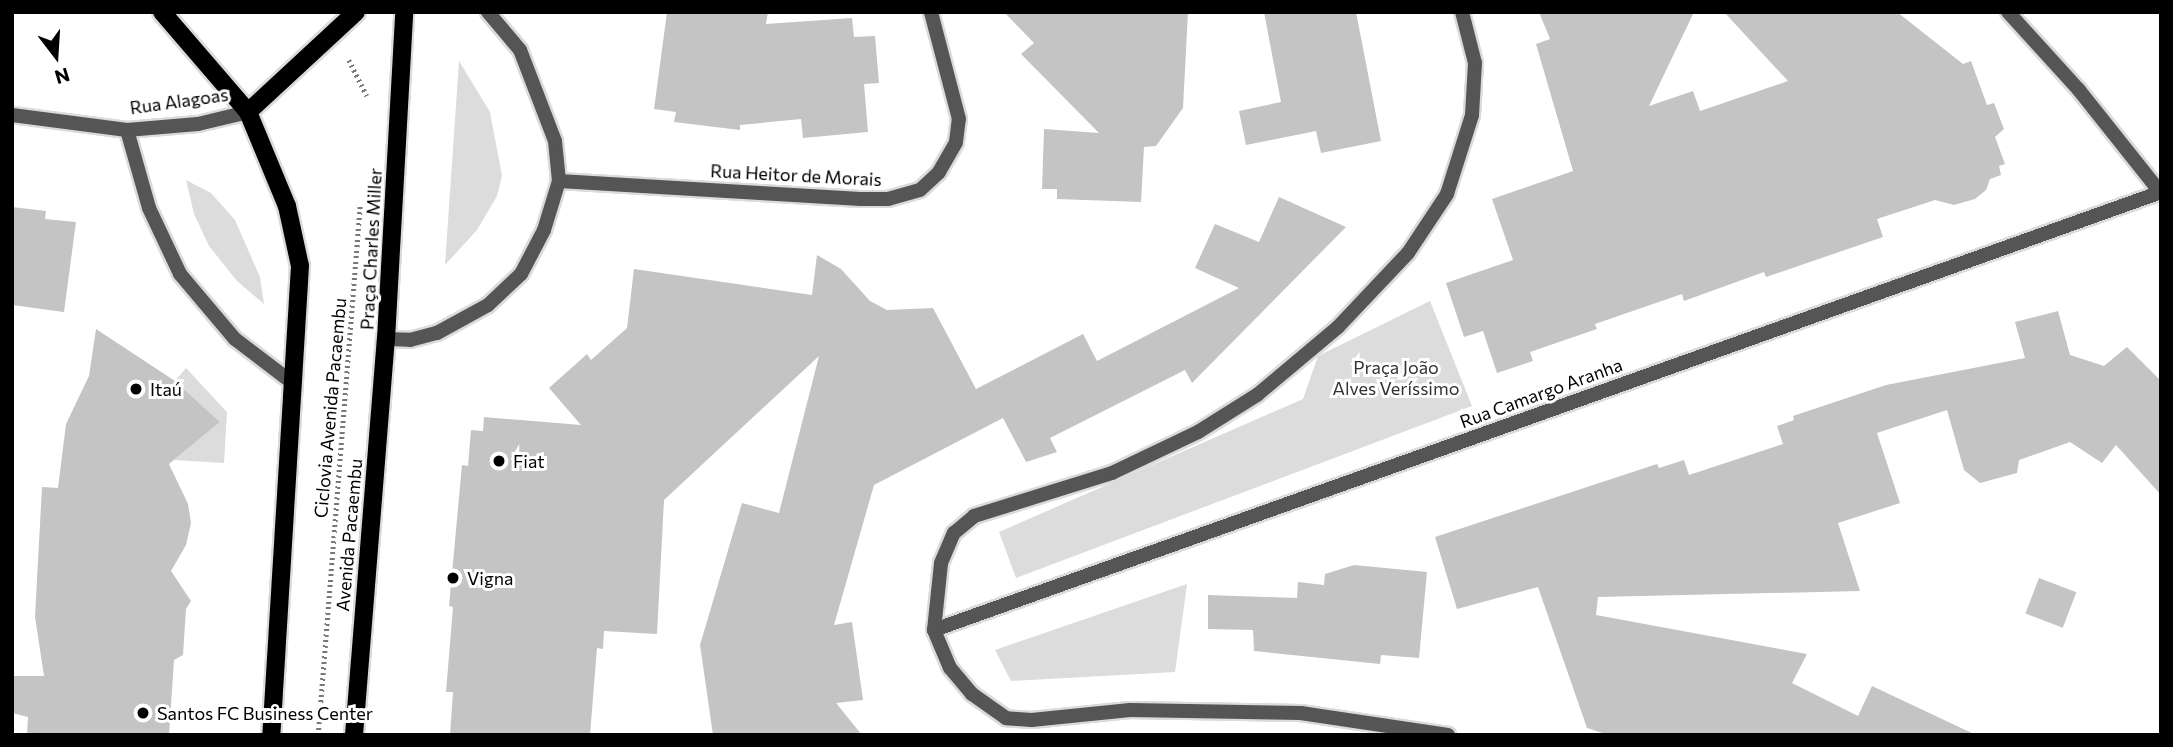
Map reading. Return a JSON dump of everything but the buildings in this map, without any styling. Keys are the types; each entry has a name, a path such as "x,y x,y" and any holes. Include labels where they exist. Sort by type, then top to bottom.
{"main road":[{"path":"162,12 248,112 287,206 300,266 271,735"},
{"name":"Rua Alagoas","path":"248,112 356,12"},
{"name":"Praça Charles Miller","path":"386,340 404,12"},
{"name":"Avenida Pacaembu","path":"354,735 386,340"}],"street":[{"name":"Praça Charles Miller","path":"386,340 410,340 437,332 488,305 521,274 544,230 559,181 555,141 530,72 509,32 488,12"},
{"name":"Rua Heitor de Morais","path":"559,181 860,199 888,199 920,190 945,162 956,142 959,119 931,12"},
{"path":"1448,735 1301,713 1129,710 1032,720 1006,718 972,694 950,668 934,630 941,563 954,533 974,516 1112,473 1198,432 1257,394 1338,327 1408,253 1447,194 1472,115 1475,63 1462,12"},
{"path":"2008,12 2079,90 2161,193"},
{"name":"Rua Alagoas","path":"12,115 127,130 198,124 248,112"},
{"path":"127,130 149,208 180,274 235,339 294,384"},
{"name":"Rua Camargo Aranha","path":"934,630 2161,193"}],"path":[{"path":"363,84 368,99"},
{"name":"Ciclovia Avenida Pacaembu","path":"318,735 360,196"}],"green space":[{"path":"459,61 490,112 502,176 497,196 477,230 445,265"},
{"path":"186,180 211,193 235,220 260,277 264,304 237,281 209,246 194,214"},
{"name":"Praça João Alves Veríssimo","path":"1430,301 1472,406 1016,578 999,532 1303,399 1318,356"},
{"path":"186,368 227,412 224,463 174,460 220,422 175,381"},
{"path":"1187,584 1175,672 1011,681 995,650"}],"place":[{"name":"Itaú","path":"136,389"},
{"name":"Fiat","path":"499,461"},
{"name":"Vigna","path":"453,578"},
{"name":"Santos FC Business Center","path":"143,713"}]}
